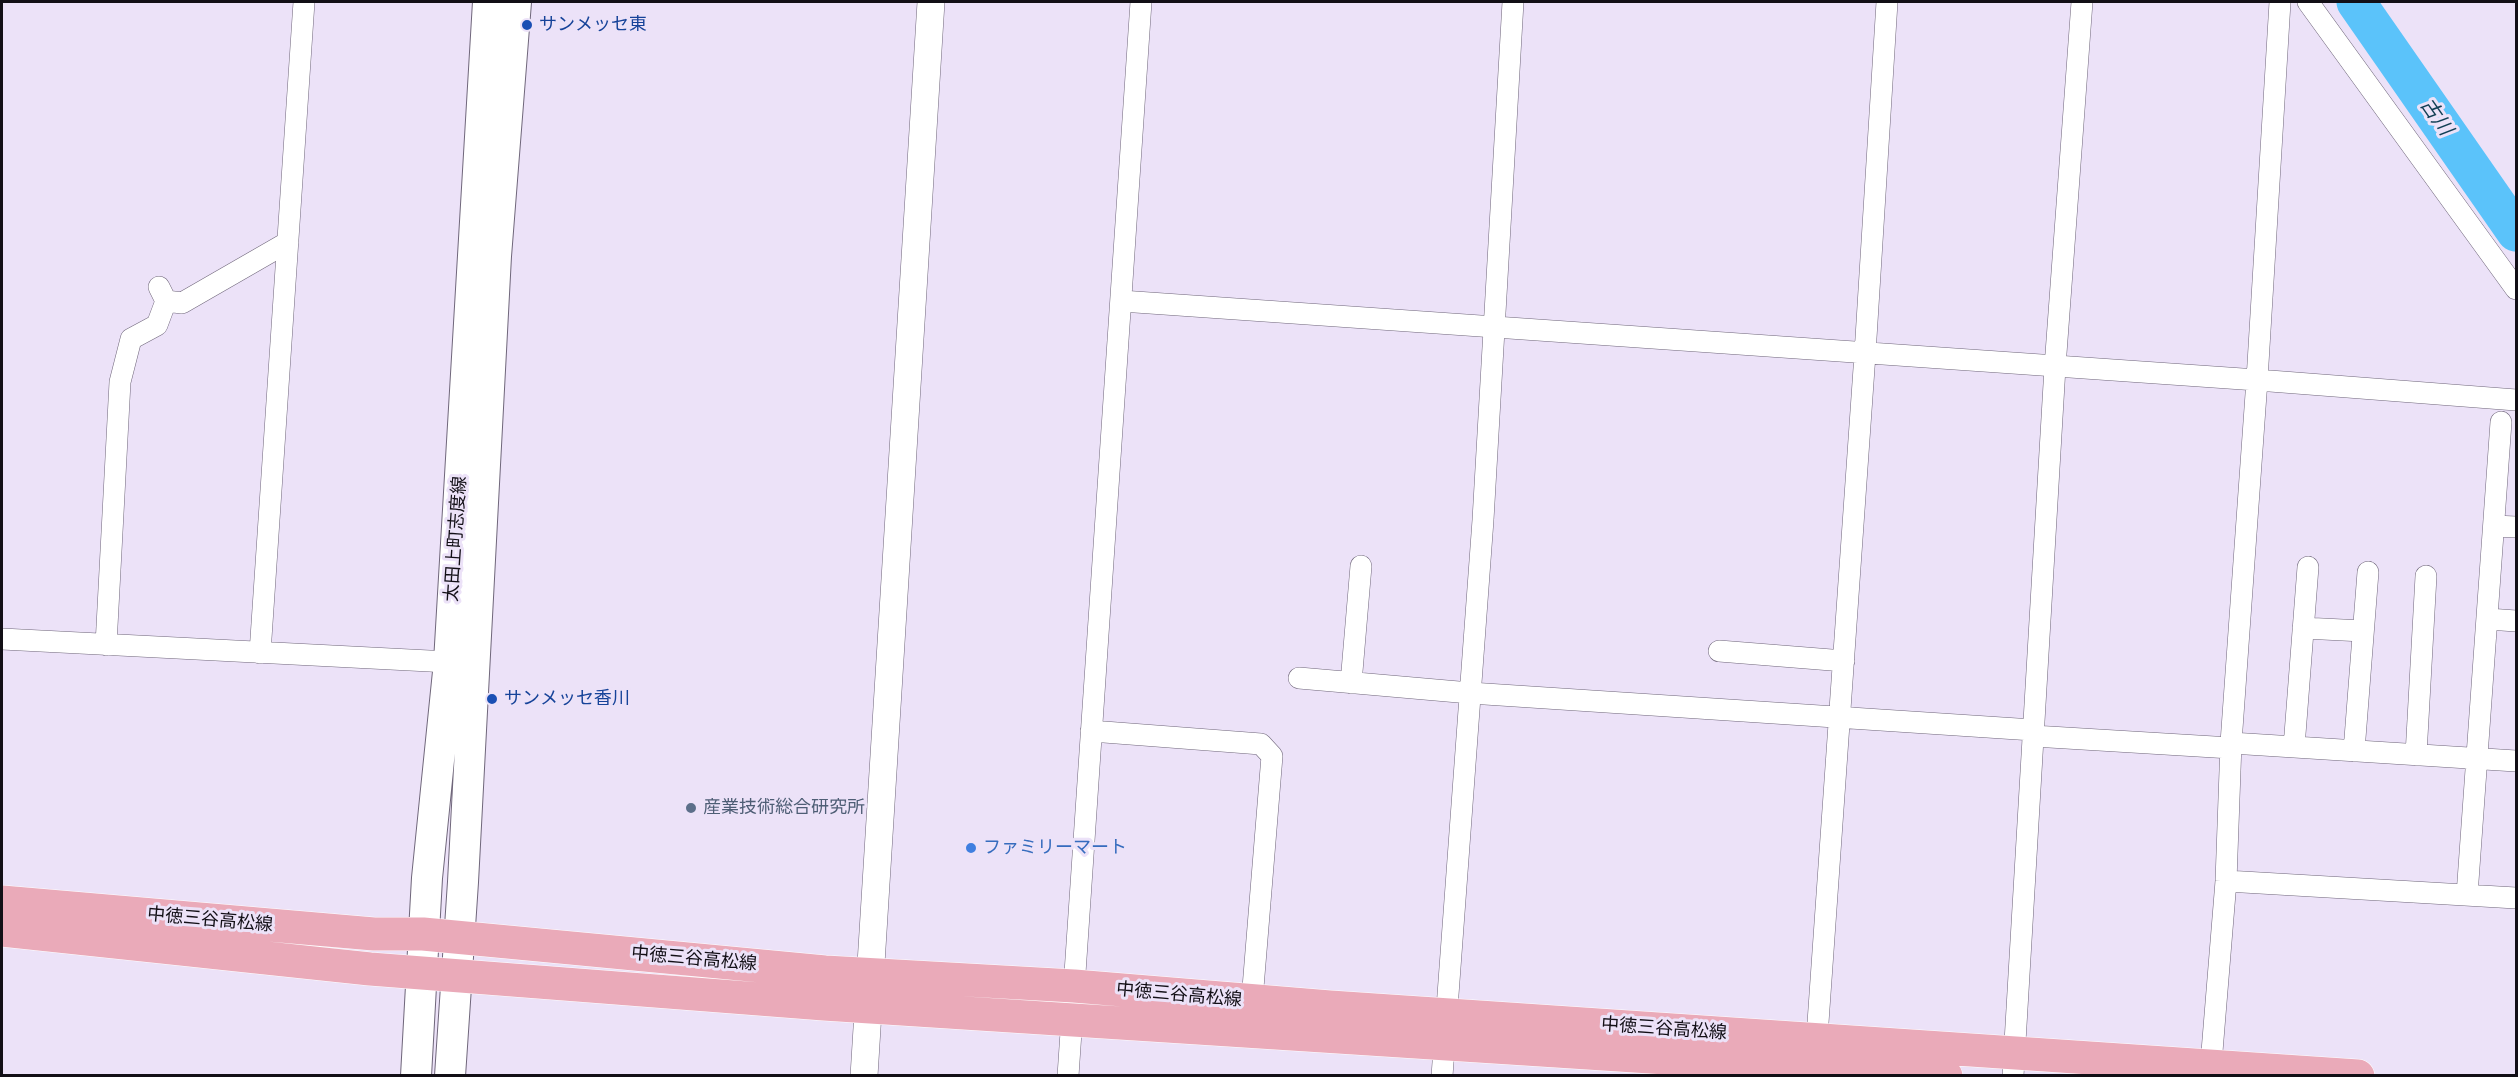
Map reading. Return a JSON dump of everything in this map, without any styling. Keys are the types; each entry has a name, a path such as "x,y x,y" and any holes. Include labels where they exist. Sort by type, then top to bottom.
{"main road":[{"name":"太田上町志度線","path":"416,1076 423,933 448,662 488,2"},
{"name":"太田上町志度線","path":"450,1076 496,256 516,2"},
{"name":"中徳三谷高松線","path":"2,902 374,934 423,933 870,974 1074,986 1252,1000 1444,1028 1816,1061 1946,1076"},
{"name":"中徳三谷高松線","path":"2,930 456,976 1071,1021 1444,1028"},
{"name":"中徳三谷高松線","path":"1816,1061 2013,1064 2358,1076"}],"street":[{"path":"260,654 304,2"},
{"path":"864,1076 931,2"},
{"path":"1068,1076 1141,2"},
{"path":"1442,1076 1470,693 1513,2"},
{"path":"1816,1061 1887,2"},
{"path":"2013,1064 2055,367 2082,2"},
{"path":"2210,1071 2226,881 2231,745 2257,380 2280,2"},
{"path":"2308,2 2517,289"},
{"path":"106,645 120,382 131,339 157,325 162,294 182,303 288,242"},
{"path":"1121,301 2517,400"},
{"path":"2467,895 2501,422"},
{"path":"2494,526 2517,527"},
{"path":"1351,683 1361,566"},
{"path":"2294,747 2308,567"},
{"path":"2354,751 2368,572"},
{"path":"2416,755 2426,576"},
{"path":"2488,619 2517,621"},
{"path":"2303,628 2363,631"},
{"path":"2,639 448,662"},
{"path":"1719,651 1844,660"},
{"path":"1299,678 1470,693 1839,716 2033,733 2517,761"},
{"path":"1091,731 1261,744 1272,756 1252,1000"},
{"path":"2226,881 2517,898"}],"waterway":[{"name":"古川","path":"2356,2 2516,232"}],"place":[{"name":"サンメッセ東","path":"527,25"},
{"name":"サンメッセ香川","path":"492,699"},
{"name":"産業技術総合研究所","path":"691,808"},
{"name":"ファミリーマート","path":"971,848"}]}
